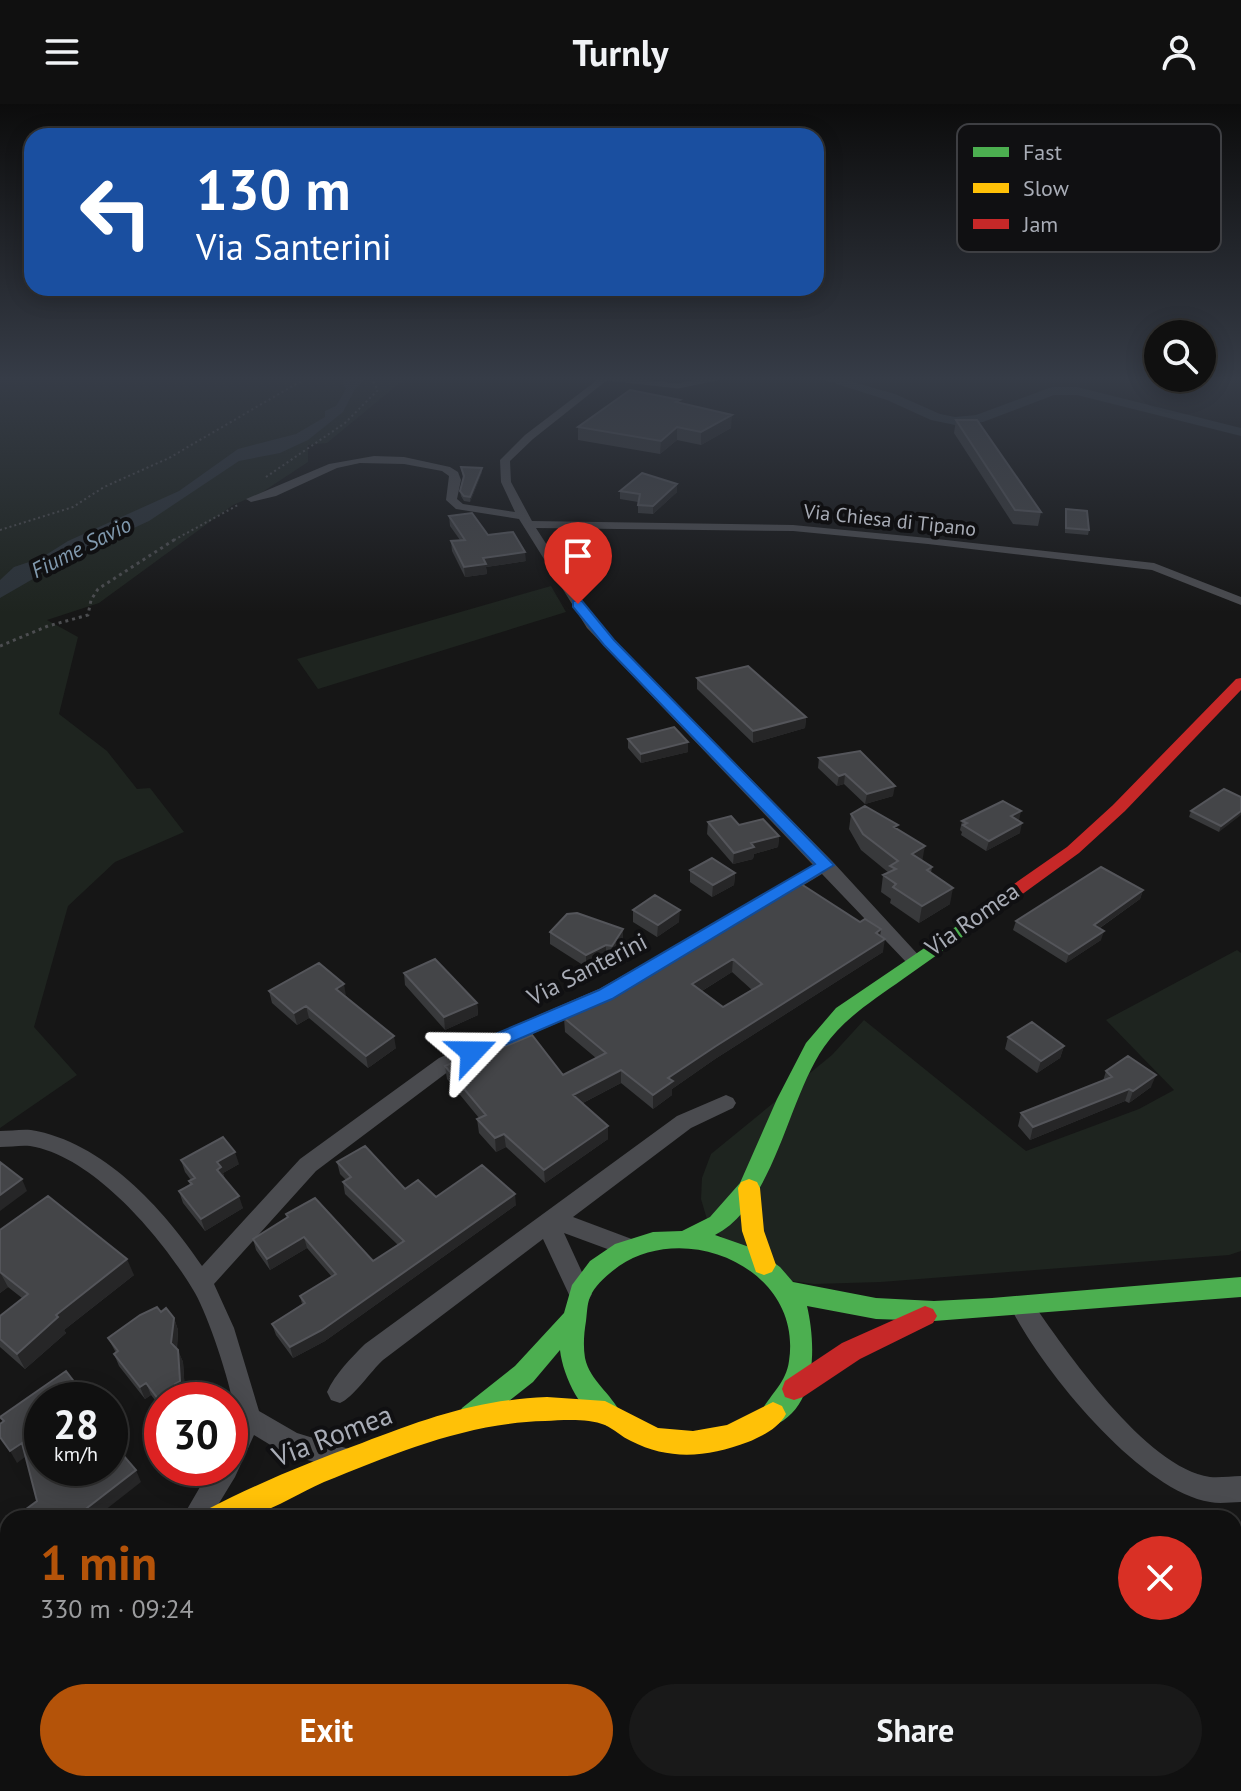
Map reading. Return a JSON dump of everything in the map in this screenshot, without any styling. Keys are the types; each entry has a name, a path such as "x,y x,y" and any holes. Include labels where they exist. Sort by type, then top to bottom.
{"main road":[{"name":"Via Romea","path":"690,1237 718,1223 749,1188 787,1099 816,1043 843,1013 1073,850 1119,808 1241,682"},
{"name":"Via Romea","path":"749,1188 753,1231 764,1265"},
{"name":"Via Romea","path":"471,1416 524,1374 570,1321 580,1294 600,1267 629,1248 659,1239 690,1237 729,1245 764,1265 789,1291 803,1322 805,1356 794,1389 768,1419 732,1438 688,1444 645,1435 608,1414 584,1386 579,1375 571,1354 570,1321"},
{"path":"1214,1289 1241,1278"},
{"path":"789,1291 826,1305 928,1314 1214,1289 1241,1290"},
{"path":"794,1389 851,1351 928,1314"},
{"name":"Via Romea","path":"233,1510 258,1496 347,1460 471,1416 541,1410 608,1414"}],"street":[{"path":"509,456 505,460 506,482 525,520 592,625 914,960"},
{"name":"Via Chiesa di Tipano","path":"251,499 267,497 332,466 383,460 450,471 456,480 451,500 460,507 525,520 793,528 928,541 1154,567 1241,601"},
{"name":"Via Santerini","path":"201,1283 308,1165 446,1063 606,994 826,865"},
{"name":"Via Romea","path":"340,1392 351,1375 374,1352 684,1122 726,1103"},
{"path":"0,1139 15,1136 61,1147 97,1169 144,1207 201,1283 224,1335 238,1382"},
{"path":"580,1294 553,1242 549,1222 574,1226 629,1248"},
{"path":"1022,1306 1068,1374 1132,1443 1161,1468 1201,1487 1241,1489"},
{"path":"248,1418 291,1443 347,1460"},
{"path":"200,1510 215,1486"}],"path":[{"path":"0,530 73,507 104,487 173,456"},
{"path":"0,646 48,626 88,615 91,600 98,589 197,525 251,499 269,474 300,456"}],"shaded area":[{"path":"0,456 308,456 308,462 261,493 233,505 99,603 47,620 78,637 59,714 107,751 137,789 150,788 184,832 115,862 68,906 34,1027 77,1075 0,1128"},
{"path":"551,586 566,612 318,689 297,659"},
{"path":"1237,950 1241,953 1241,1251 1229,1255 881,1282 814,1284 770,1278 709,1226 701,1199 702,1178 711,1154 832,1055 864,1020 1026,1151 1139,1109 1174,1090 1106,1020"}],"water":[{"name":"Fiume Savio","path":"229,456 266,456 239,461 149,521 71,557 0,598 0,580 14,567 41,558 68,541 179,491"}],"building":[{"path":"979,456 1002,456 1041,512 1015,510"},
{"path":"461,467 482,468 470,497 460,491 464,476"},
{"path":"642,473 677,484 653,506 638,505 640,494 620,491"},
{"path":"1066,509 1087,511 1089,530 1066,528"},
{"path":"472,513 488,535 513,532 525,552 483,558 486,564 464,567 451,541 465,540 449,516"},
{"path":"748,666 806,717 753,731 697,678"},
{"path":"674,727 688,742 641,754 628,739"},
{"path":"860,751 895,786 867,794 845,774 839,776 819,758"},
{"path":"1224,789 1241,797 1241,811 1221,826 1191,811"},
{"path":"1003,801 1021,811 1011,816 1022,823 989,841 963,825 967,823 962,821"},
{"path":"865,806 898,825 894,827 925,846 912,854 932,867 927,870 953,888 922,906 893,887 896,884 883,875 896,869 890,866 898,861 863,834 851,814"},
{"path":"731,816 739,825 763,819 779,836 751,843 754,847 734,853 708,822"},
{"path":"712,858 735,873 713,885 690,870"},
{"path":"1101,867 1143,890 1094,925 1104,931 1069,954 1016,921"},
{"path":"798,882 860,922 865,919 881,929 876,933 885,939 668,1078 673,1081 653,1095 621,1070 573,1095 608,1126 544,1170 504,1134 495,1138 477,1119 486,1115 445,1066 484,1048 489,1053 532,1035 563,1075 606,1053 564,1018 722,928 719,926","holes":["733,959 762,984 723,1007 692,984"]},
{"path":"655,895 680,910 658,925 633,910"},
{"path":"577,913 623,929 612,946 606,945 586,955 550,932 567,914"},
{"path":"435,959 477,1003 444,1017 404,973"},
{"path":"319,963 344,984 336,989 394,1036 366,1056 306,1006 294,1013 269,991"},
{"path":"1032,1022 1064,1046 1041,1061 1008,1037"},
{"path":"1128,1056 1156,1075 1133,1091 1129,1089 1033,1127 1021,1113 1112,1077 1106,1071"},
{"path":"223,1137 235,1152 217,1162 221,1167 217,1170 239,1196 201,1219 179,1191 192,1184 189,1181 195,1178 181,1160"},
{"path":"365,1146 405,1189 418,1180 436,1197 482,1165 515,1194 322,1330 290,1347 272,1324 305,1303 300,1296 336,1274 304,1237 267,1259 253,1239 288,1217 286,1214 315,1198 373,1261 404,1241 343,1182 351,1177 337,1162"},
{"path":"0,1162 22,1179 0,1195"},
{"path":"48,1196 127,1259 56,1315 58,1317 17,1354 0,1339 0,1316 28,1294 0,1272 0,1230"},
{"path":"157,1307 161,1312 166,1308 174,1318 171,1343 178,1350 178,1382 144,1382 140,1387 114,1354 118,1351 108,1338"},
{"path":"66,1371 74,1382 50,1382"},
{"path":"24,1400 24,1451 22,1443 10,1451 0,1437 0,1424 4,1421 0,1417"},
{"path":"128,1461 136,1470 128,1476"},
{"path":"33,1486 115,1486 84,1510 25,1510 37,1501"}],"traffic: fast":[{"path":"690,1237 718,1223 749,1188 787,1099 816,1043 843,1013 1007,897"},
{"path":"608,1414 582,1381 573,1358 572,1332 580,1292 598,1268 623,1251 653,1242 685,1240 717,1245 746,1256 772,1274 793,1300 801,1339 801,1362 795,1384 773,1414"},
{"path":"1022,1306 1241,1287"},
{"path":"789,1291 876,1309 934,1311 1022,1306"},
{"path":"471,1416 524,1374 570,1321"}],"traffic: slow":[{"path":"749,1188 753,1231 764,1265"},
{"path":"234,1510 329,1468 477,1415 532,1409 592,1411 610,1415 637,1432 658,1440 693,1444 727,1437 773,1414"}],"traffic: jam":[{"path":"1007,897 1073,850 1119,808 1241,682"},
{"path":"794,1389 851,1351 925,1316"}],"route":[{"path":"472,1052 606,994 826,865 592,625 578,604"}]}
